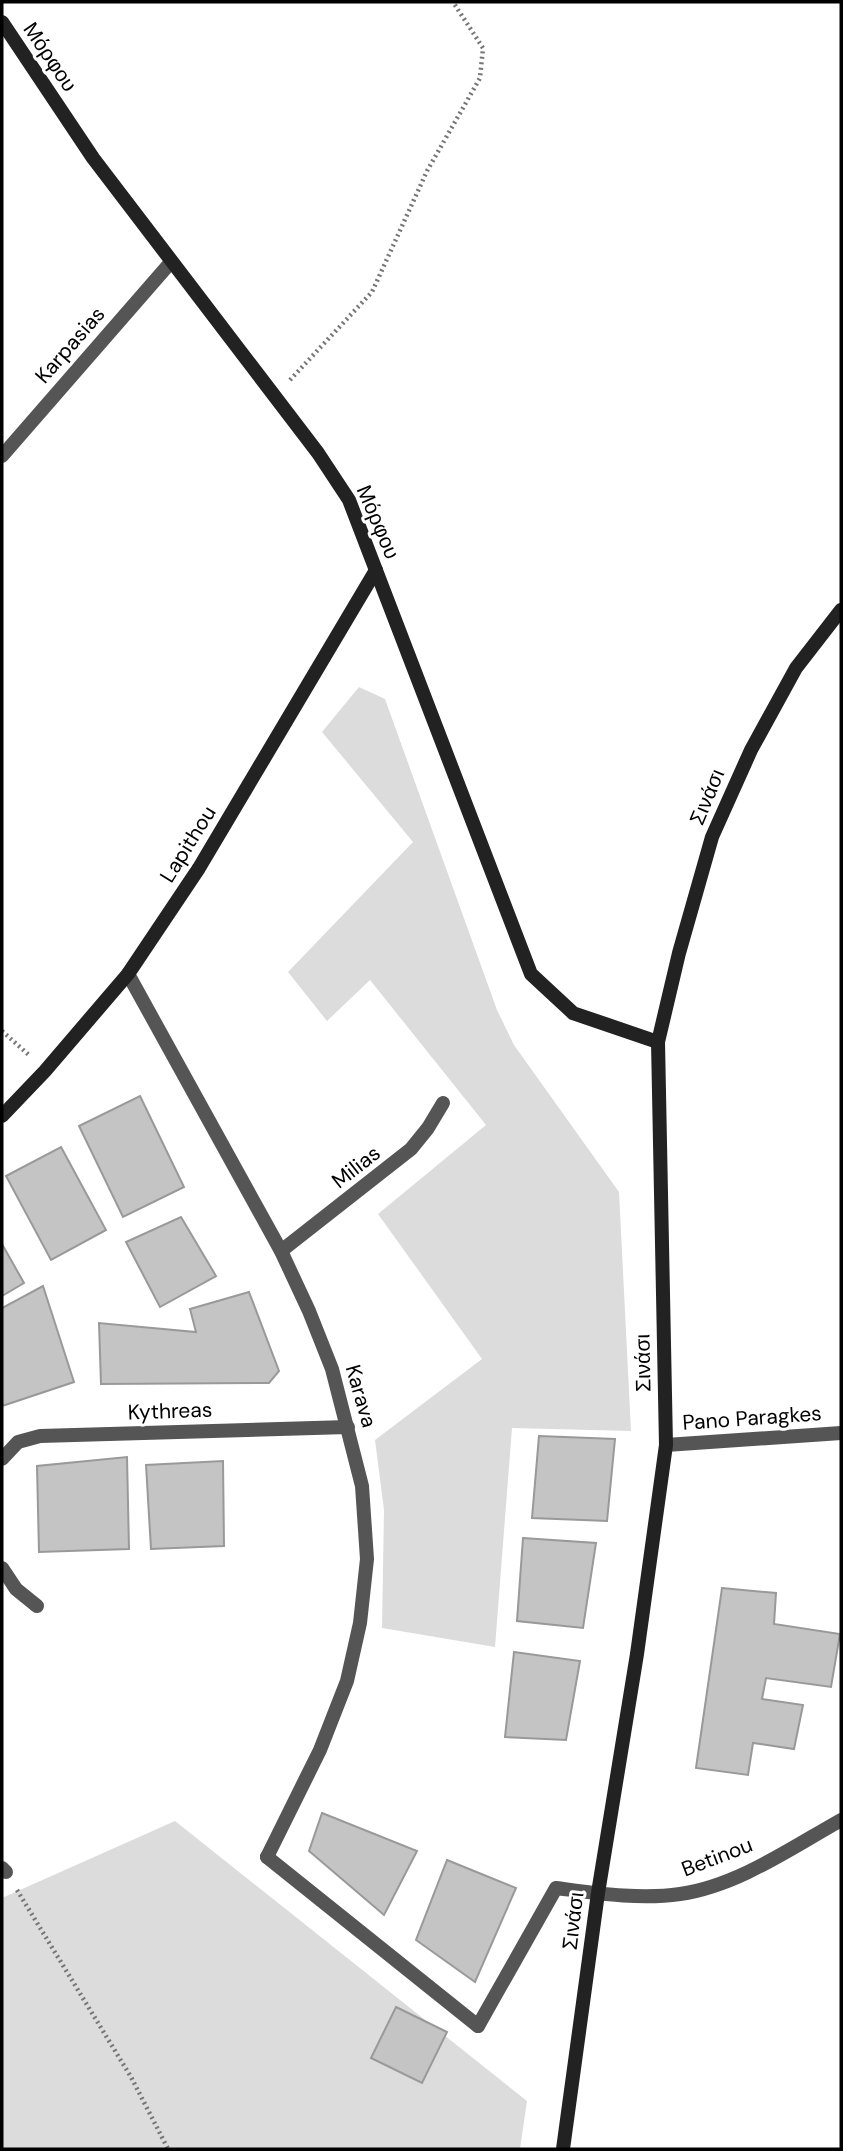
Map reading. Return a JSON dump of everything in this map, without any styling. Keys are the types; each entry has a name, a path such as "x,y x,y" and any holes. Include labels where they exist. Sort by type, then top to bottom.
{"street":[{"name":"Μόρφου","path":"2,22 93,158 318,453 348,500 531,974 573,1013 658,1042"},
{"name":"Karpasias","path":"2,456 171,262"},
{"name":"Lapithou","path":"2,1116 46,1071 128,974 199,869 376,570"},
{"name":"Σινάσι","path":"563,2149 598,1893 637,1654 666,1445 658,1042 679,953 712,837 751,750 796,668 841,610"},
{"name":"Karava","path":"128,974 281,1251 309,1311 332,1369 362,1486 367,1559 360,1623 347,1681 320,1750 267,1857 478,2026"},
{"name":"Milias","path":"281,1251 411,1149 443,1103"},
{"name":"Kythreas","path":"2,1459 18,1442 40,1436 348,1427"},
{"name":"Pano Paragkes","path":"666,1445 841,1433"},
{"path":"2,1568 16,1588 37,1606"},
{"name":"Betinou","path":"478,2026 556,1888 654,1895 695,1891 748,1871 841,1821"}],"path":[{"path":"275,396 372,292 427,171 480,78 483,48 453,2"},
{"path":"2,1031 46,1071"},
{"path":"4,1870 131,2077 167,2149"}],"shaded area":[{"path":"359,687 385,699 497,1010 514,1045 619,1192 631,1431 512,1428 495,1647 382,1628 384,1510 375,1440 482,1359 378,1214 486,1125 370,980 327,1021 288,972 413,842 322,732"},
{"path":"175,1821 527,2101 520,2149 2,2149 2,1898"}],"building":[{"path":"140,1096 184,1187 123,1217 79,1126"},
{"path":"61,1147 106,1230 51,1260 6,1176"},
{"path":"181,1217 216,1276 160,1307 126,1242"},
{"path":"2,1244 24,1283 2,1296"},
{"path":"43,1286 74,1382 2,1406 2,1308"},
{"path":"249,1292 279,1371 269,1383 101,1384 99,1323 196,1332 190,1309"},
{"path":"539,1436 615,1439 607,1521 532,1518"},
{"path":"127,1457 129,1549 39,1552 37,1466"},
{"path":"223,1461 224,1546 151,1549 146,1465"},
{"path":"523,1538 596,1543 583,1628 517,1621"},
{"path":"722,1588 776,1593 774,1624 840,1634 831,1687 766,1678 762,1699 803,1705 794,1749 753,1743 748,1775 696,1768"},
{"path":"514,1652 580,1661 566,1740 505,1737"},
{"path":"322,1813 417,1851 384,1915 309,1851"},
{"path":"447,1860 516,1888 475,1982 416,1940"},
{"path":"396,2007 447,2032 422,2083 371,2058"}]}
